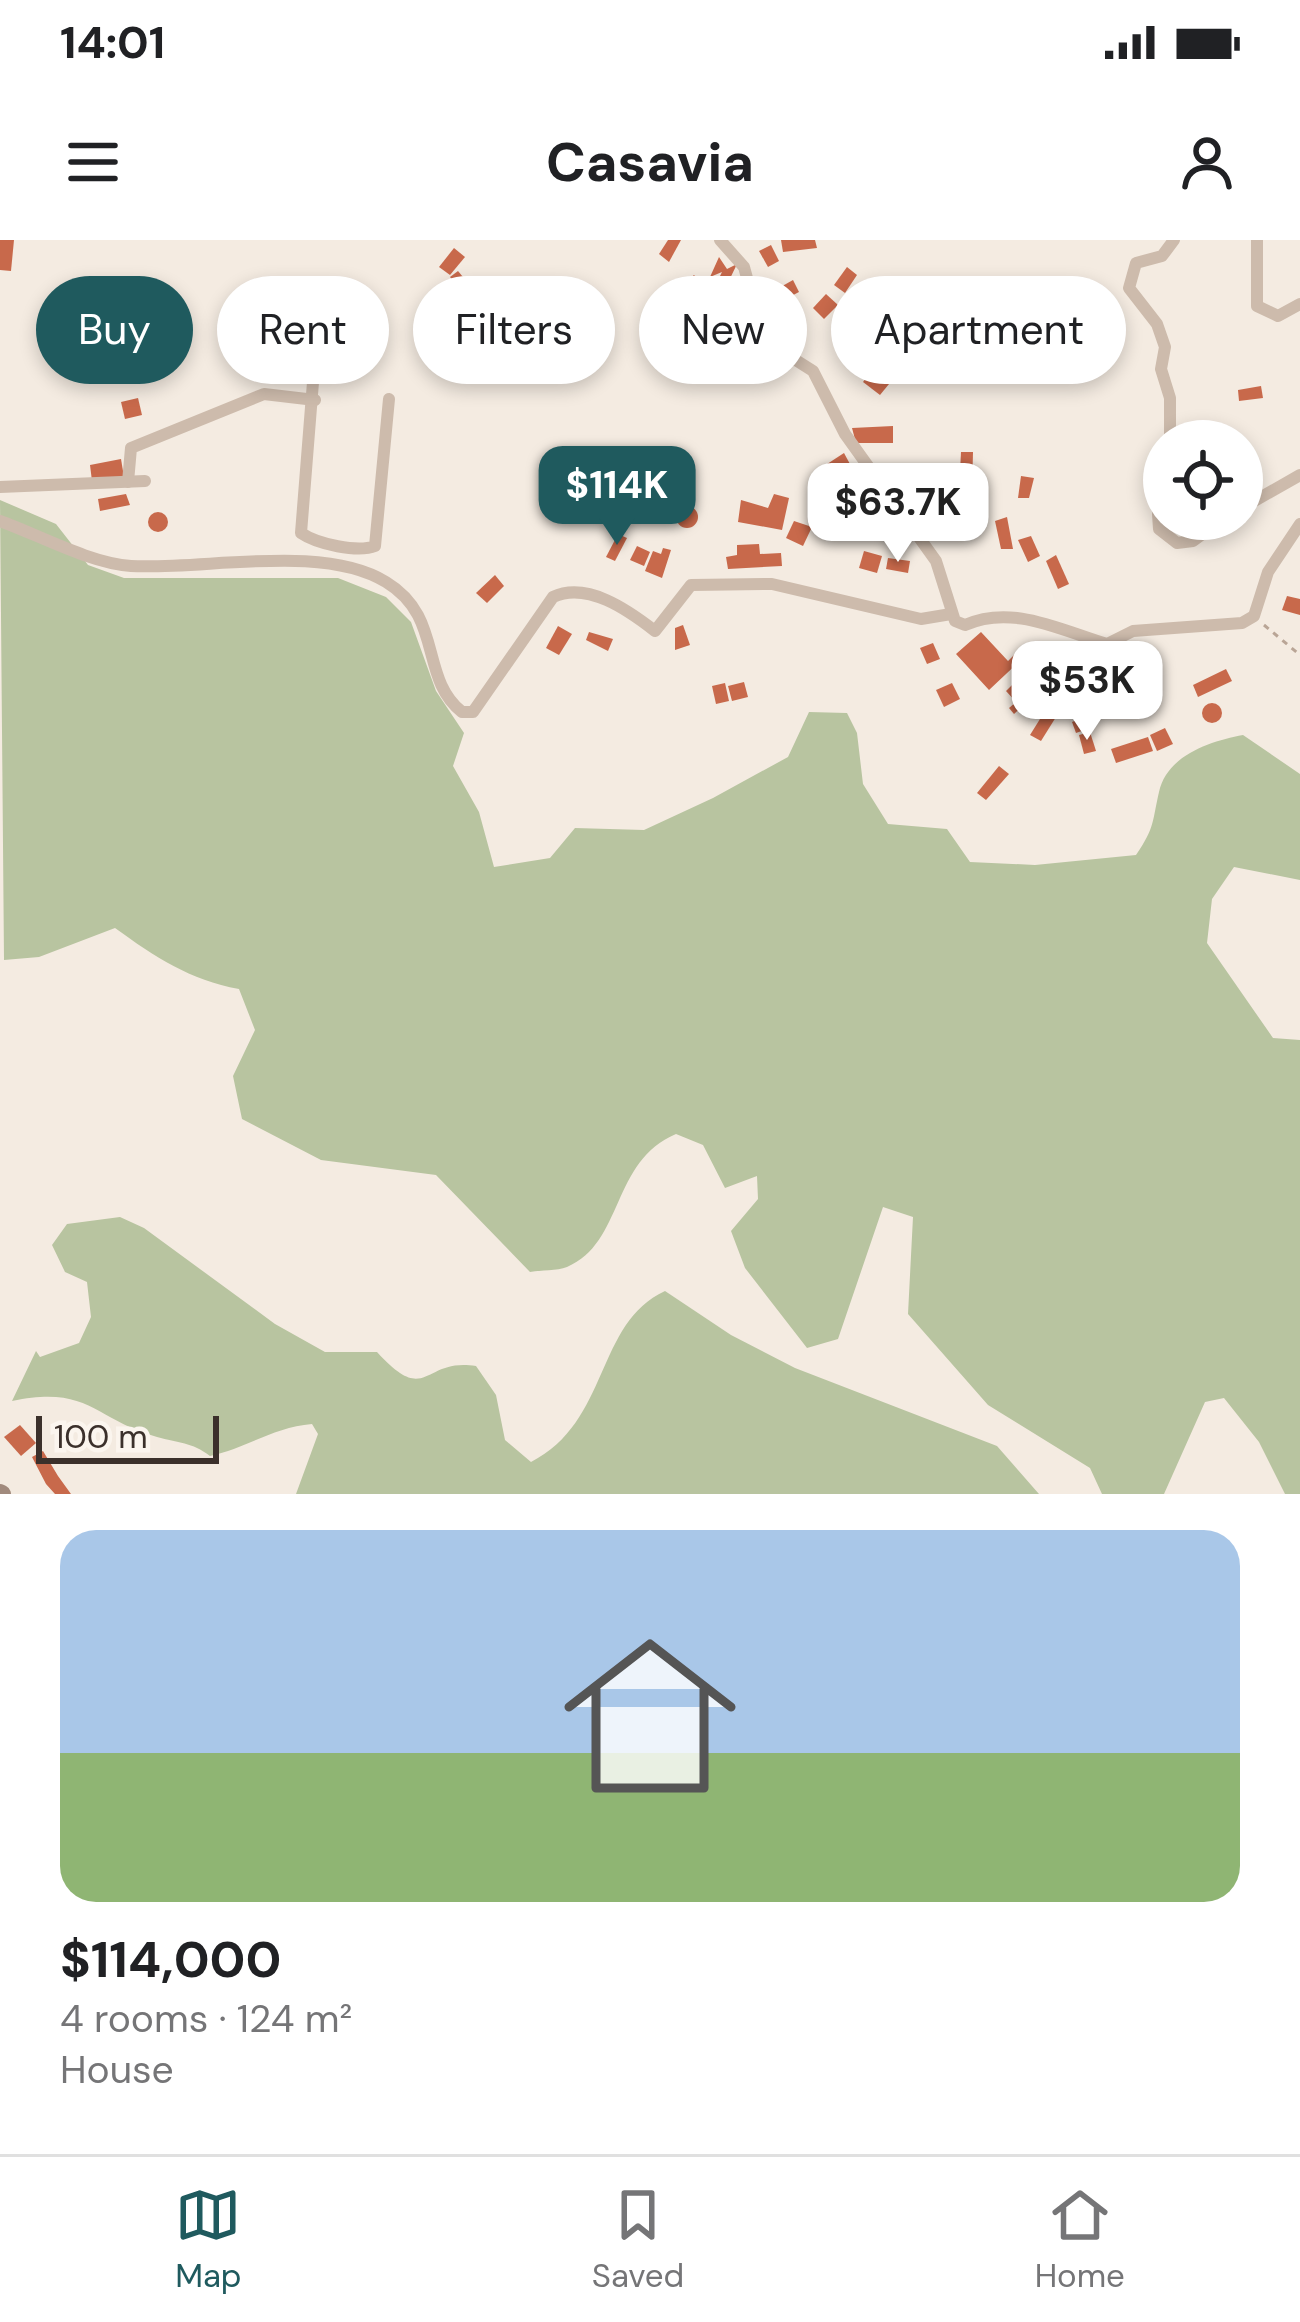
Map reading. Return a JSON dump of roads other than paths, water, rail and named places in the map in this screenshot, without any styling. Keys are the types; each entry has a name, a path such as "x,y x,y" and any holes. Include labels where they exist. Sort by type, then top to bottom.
{"street":[{"path":"720,240 744,267 764,340 813,371 845,434 936,561 951,614 965,625 987,615 1018,616 1107,644 1133,631 1218,627 1254,616 1268,572 1300,524"},
{"path":"1170,420 1171,398 1161,369 1165,347 1157,324 1129,288 1128,275 1136,262 1162,256 1174,240"},
{"path":"1257,240 1257,306 1278,316 1300,304"},
{"path":"315,384 301,533 365,550 375,546 388,399"},
{"path":"128,482 131,448 264,394 315,400"},
{"path":"1263,496 1300,475"},
{"path":"0,487 145,481"},
{"path":"0,521 125,566 346,564 414,602 430,655 462,712 473,712 553,597 572,591 603,599 655,631 691,585 772,584 921,619 951,614"}]}
